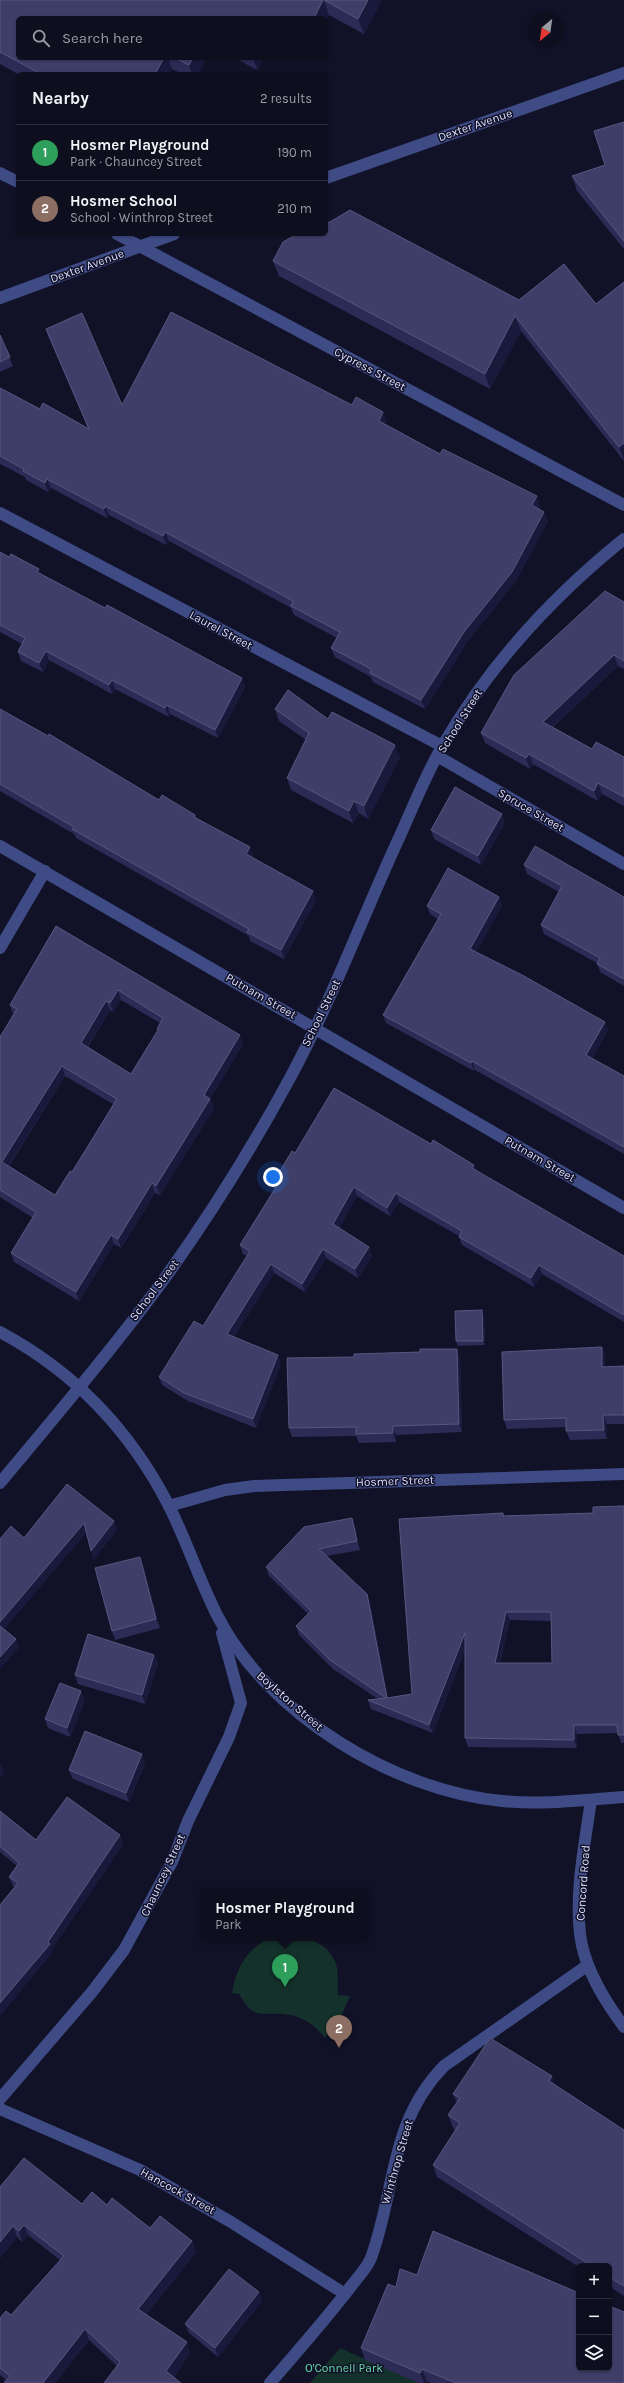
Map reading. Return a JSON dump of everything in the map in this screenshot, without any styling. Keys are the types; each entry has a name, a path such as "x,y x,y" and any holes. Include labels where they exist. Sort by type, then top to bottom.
{"street":[{"name":"Dexter Avenue","path":"328,177 624,73"},
{"path":"0,173 16,181"},
{"name":"Cypress Street","path":"121,236 624,505"},
{"name":"Dexter Avenue","path":"0,298 168,236"},
{"name":"Laurel Street","path":"0,513 440,751"},
{"name":"School Street","path":"0,1483 80,1386 160,1284 197,1231 290,1077 342,972 414,802 440,751 477,693 522,637 574,583 624,539"},
{"name":"Spruce Street","path":"440,751 624,864"},
{"name":"Putnam Street","path":"0,846 315,1027 624,1208"},
{"path":"0,948 45,871"},
{"name":"Boylston Street","path":"0,1332 46,1360 80,1386 107,1413 130,1442 169,1506 218,1616 253,1669 279,1694 323,1731 378,1764 419,1781 459,1794 500,1801 540,1803 624,1797"},
{"name":"Hosmer Street","path":"169,1506 225,1490 254,1486 624,1474"},
{"name":"Chauncey Street","path":"0,2099 92,1992 124,1950 172,1862 188,1821 212,1774 241,1703 218,1616"},
{"name":"Concord Road","path":"591,1800 579,1898 580,1934 588,1966 610,2008 624,2027"},
{"name":"Winthrop Street","path":"270,2383 345,2294 370,2259 404,2128 420,2095 430,2080 444,2066 588,1966"},
{"name":"Hancock Street","path":"0,2109 140,2170 231,2222 345,2294"}],"green space":[{"path":"280,1941 282,1943 290,1941 314,1941 326,1949 332,1956 337,1968 338,1995 350,1996 339,2021 325,2038 316,2028 301,2018 283,2014 258,2013 249,2008 239,1994 232,1993 236,1976 244,1960 255,1947 263,1942"},
{"name":"O'Connell Park","path":"340,2348 419,2383 310,2383"}],"building":[{"path":"0,0 323,0 315,16 16,16 16,60 163,60 156,72 37,72 0,52"},
{"path":"324,0 368,0 358,19"},
{"path":"179,60 192,60 189,65"},
{"path":"624,122 624,241 572,176 605,165 594,131"},
{"path":"350,210 519,300 564,264 596,304 624,282 624,443 619,447 515,316 485,374 273,261 283,242 294,236 328,236 328,222"},
{"path":"171,312 352,405 356,397 383,412 379,421 440,454 443,449 537,496 532,505 544,512 512,572 464,632 421,700 370,673 371,669 331,648 340,632 291,606 293,601 165,532 163,536 105,506 104,509 47,479 45,483 23,471 24,469 0,456 0,388 40,409 43,403 89,429 46,329 82,313 122,405"},
{"path":"0,335 10,357 0,362"},
{"path":"0,552 9,557 11,554 39,569 37,572 105,608 107,605 242,678 215,730 167,705 165,708 112,680 109,685 46,651 39,663 18,652 25,638 0,625"},
{"path":"605,591 624,602 624,661 614,655 543,722 592,749 596,742 624,757 624,797 598,783 594,791 529,754 526,758 481,733 514,675"},
{"path":"288,690 328,719 332,712 395,745 364,806 354,801 349,811 287,778 309,733 275,709"},
{"path":"0,709 48,736 49,734 159,800 162,795 195,815 194,817 250,847 246,854 313,891 281,950 247,932 249,929 72,829 74,827 0,784"},
{"path":"455,787 502,814 478,856 431,830"},
{"path":"535,846 624,897 624,979 597,964 600,958 541,925 562,886 524,865"},
{"path":"448,868 499,897 470,949 524,976 605,1022 586,1055 624,1076 624,1147 472,1061 471,1063 383,1015 441,914 427,906"},
{"path":"56,926 240,1035 204,1095 210,1099 156,1186 152,1183 118,1239 111,1235 76,1292 11,1253 36,1212 0,1190 0,1037 17,1009 10,1005","holes":["118,990 163,1018 157,1029 158,1030 131,1074 81,1043 106,1001 110,1003","62,1066 117,1099 72,1172 70,1171 55,1195 2,1162"]},
{"path":"334,1088 431,1144 433,1140 474,1165 472,1168 624,1256 624,1315 539,1265 531,1278 459,1237 462,1231 396,1193 387,1208 354,1187 333,1224 369,1247 355,1269 323,1249 302,1284 271,1264 227,1334 278,1355 253,1419 184,1393 159,1377 194,1321 203,1326 250,1251 240,1245 276,1187 272,1184 292,1151 295,1153"},
{"path":"482,1310 483,1341 456,1341 455,1311"},
{"path":"602,1347 602,1367 624,1366 624,1415 603,1415 604,1430 566,1431 566,1418 504,1420 502,1352"},
{"path":"420,1349 457,1349 459,1424 393,1426 393,1433 356,1434 356,1427 289,1428 287,1358 354,1357 354,1354 420,1352"},
{"path":"67,1484 114,1521 91,1551 84,1523 0,1622 0,1539 11,1526 24,1538"},
{"path":"624,1506 624,1735 618,1735 617,1725 574,1725 574,1740 465,1738 465,1633 429,1725 368,1700 386,1698 330,1660 296,1626 311,1611 266,1567 304,1527 352,1518 357,1541 319,1549 367,1594 387,1698 412,1694 399,1519 503,1513 503,1516 593,1513 593,1507","holes":["506,1612 551,1612 552,1663 495,1663"]},
{"path":"140,1557 156,1619 112,1631 95,1568"},
{"path":"0,1626 16,1639 0,1657"},
{"path":"88,1634 154,1655 142,1695 75,1675"},
{"path":"60,1683 81,1691 67,1728 45,1719"},
{"path":"85,1731 142,1754 126,1793 69,1770"},
{"path":"67,1797 120,1835 48,1942 50,1944 0,2003 0,1905 18,1883 9,1877 19,1863 0,1846 0,1811 36,1840"},
{"path":"490,2038 552,2076 549,2081 624,2130 624,2286 612,2279 612,2263 587,2263 433,2165 460,2123 448,2115 460,2098 453,2094"},
{"path":"24,2158 82,2204 92,2192 107,2205 112,2198 150,2228 160,2216 192,2241 138,2309 187,2342 166,2371 181,2383 104,2383 120,2362 85,2329 43,2383 4,2383 10,2376 0,2368 0,2318 6,2311 11,2315 64,2256 24,2225 19,2231 13,2226 0,2242 0,2187"},
{"path":"433,2231 576,2292 576,2371 612,2371 612,2307 624,2312 624,2383 456,2383 422,2369 420,2373 361,2348 388,2284 396,2287 400,2269 417,2275"},
{"path":"229,2269 259,2292 215,2348 185,2324"}],"place":[{"name":"Hosmer Playground","path":"285,1987"},
{"name":"Hosmer School","path":"339,2048"}]}
